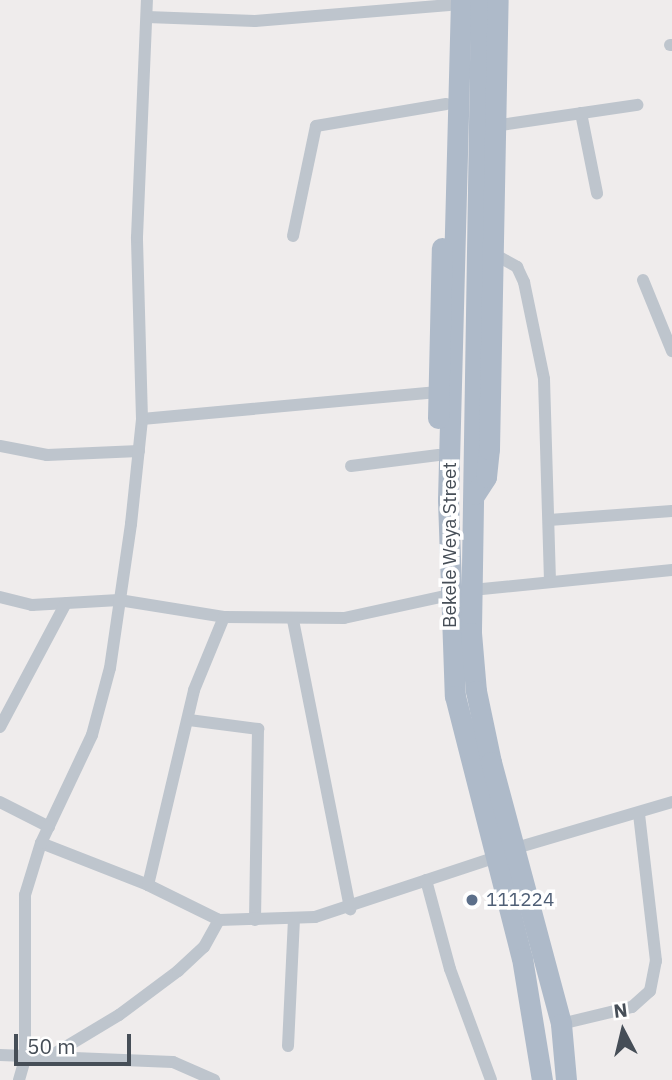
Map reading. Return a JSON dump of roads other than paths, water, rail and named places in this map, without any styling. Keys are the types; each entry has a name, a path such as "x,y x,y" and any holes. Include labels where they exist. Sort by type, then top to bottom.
{"main road":[{"path":"481,0 474,260 472,590 476,691 561,1024 566,1080"},
{"path":"474,496 489,468 498,0"},
{"path":"448,500 438,455 438,392 446,104 453,2"},
{"name":"Bekele Weya Street","path":"453,2 448,500 449,594 455,696 493,858 522,958 542,1080"}],"street":[{"path":"19,1080 25,1059 25,895 41,843 92,735 110,668 139,451 142,419 137,237 147,0"},
{"path":"147,17 255,21 453,2"},
{"path":"293,236 316,126 446,104"},
{"path":"494,126 637,105"},
{"path":"581,113 597,193"},
{"path":"492,253 517,267 524,282 544,379 550,579"},
{"path":"643,280 672,351"},
{"path":"142,419 438,392"},
{"path":"0,446 47,455 139,451"},
{"path":"351,466 438,455"},
{"path":"549,520 672,511"},
{"path":"0,597 33,605 119,600 224,617 293,620 344,618 472,590 550,579 672,570"},
{"path":"0,727 65,603"},
{"path":"148,885 194,690 224,617"},
{"path":"293,620 350,909"},
{"path":"189,720 258,729 255,920"},
{"path":"0,802 48,827"},
{"path":"516,848 672,802"},
{"path":"561,1024 632,1007 650,991 656,961 639,813"},
{"path":"41,843 148,885 219,920 294,918 350,909 493,858"},
{"path":"426,880 450,968 491,1080"},
{"path":"288,1046 294,918"},
{"path":"53,1054 119,1015 178,971 204,947 219,920"},
{"path":"0,1055 25,1059 53,1054 173,1062 214,1080"}],"place":[{"name":"111224","path":"472,900"}]}
